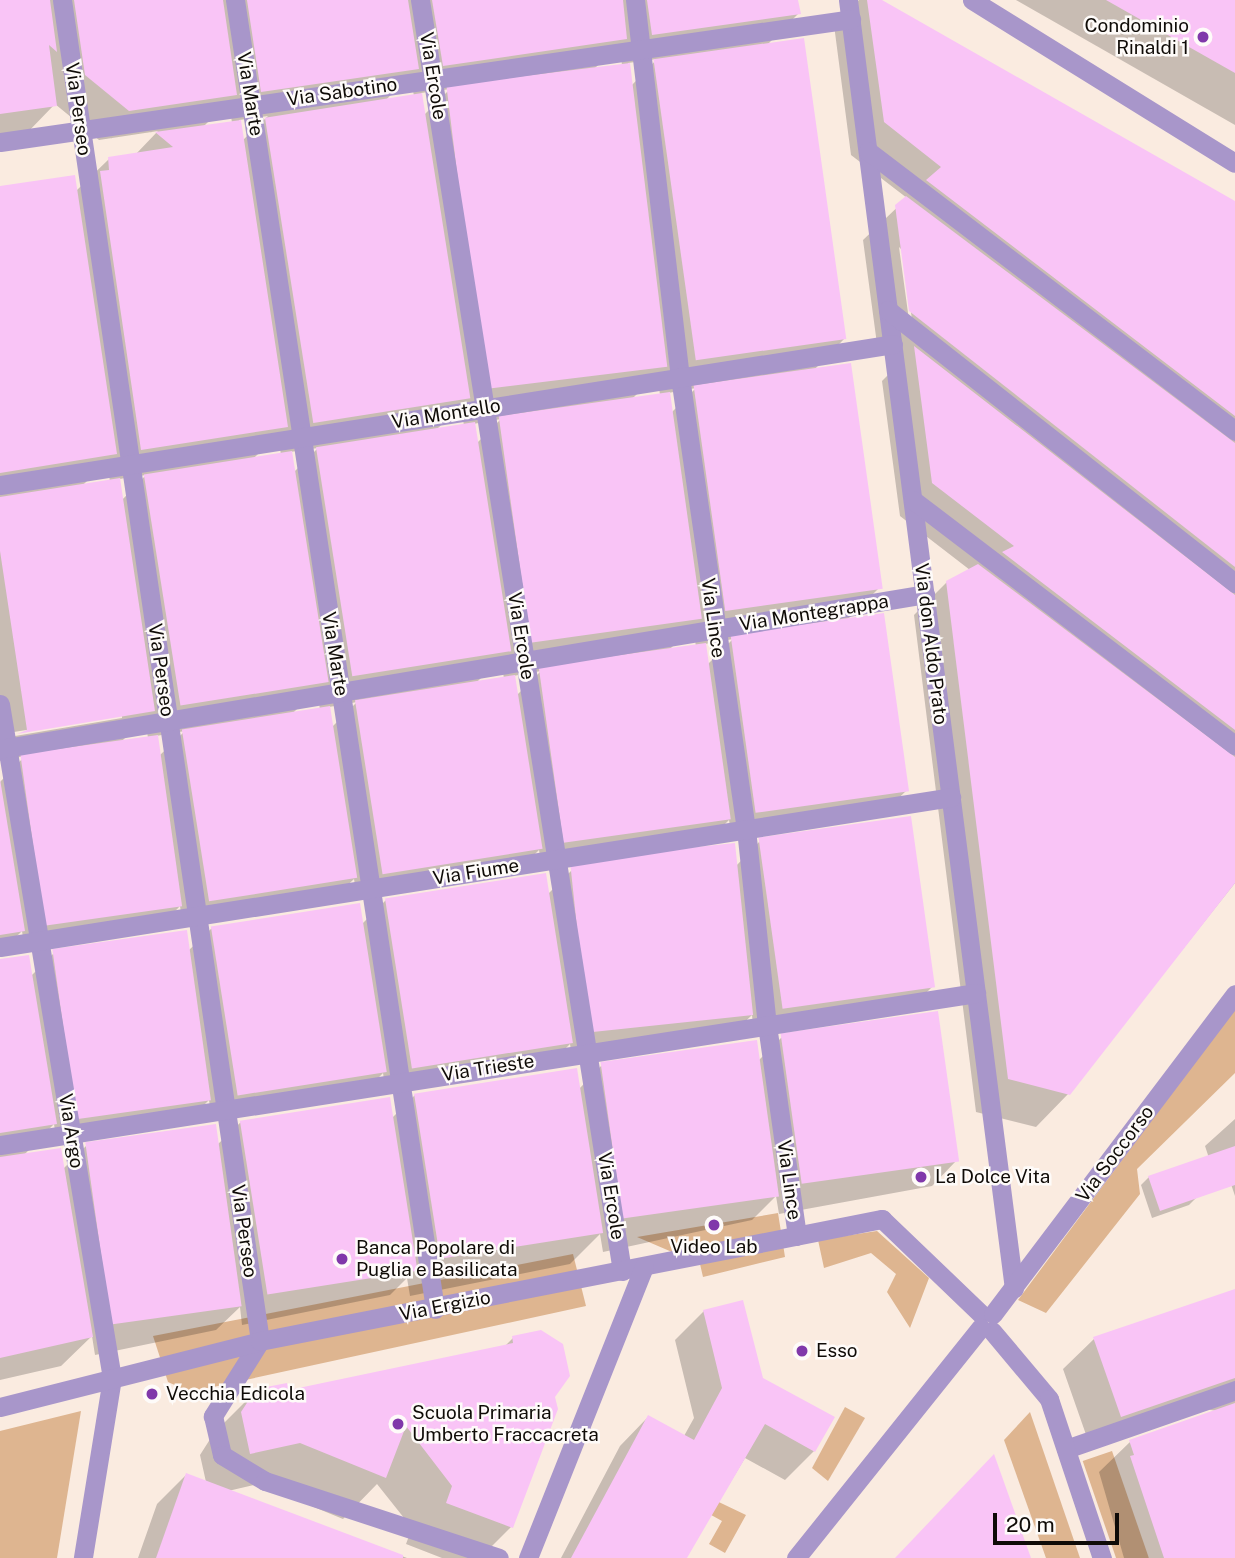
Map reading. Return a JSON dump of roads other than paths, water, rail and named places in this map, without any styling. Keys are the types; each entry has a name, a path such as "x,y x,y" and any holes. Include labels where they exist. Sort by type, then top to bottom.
{"street":[{"name":"Via Perseo","path":"62,0 260,1340"},
{"name":"Via Marte","path":"235,0 435,1309"},
{"name":"Via Ercole","path":"420,0 622,1271"},
{"name":"Via Lince","path":"635,0 680,377 746,829 767,1025 797,1236"},
{"path":"972,0 1235,163"},
{"name":"Via Sabotino","path":"0,142 433,79 849,9"},
{"name":"Via don Aldo Prato","path":"849,9 1014,1288"},
{"path":"868,151 1235,431"},
{"path":"888,310 1235,583"},
{"name":"Via Montello","path":"0,485 893,344"},
{"path":"913,500 1235,745"},
{"name":"Via Montegrappa","path":"4,749 925,594"},
{"name":"Via Argo","path":"0,704 4,749 39,940 112,1378 83,1558"},
{"name":"Via Fiume","path":"0,947 951,797"},
{"name":"Via Trieste","path":"0,1145 976,993"},
{"name":"Via Soccorso","path":"796,1558 1014,1288 1235,994"},
{"name":"Via Ergizio","path":"0,1407 260,1340 435,1309 882,1219 987,1322"},
{"path":"528,1558 644,1267"},
{"path":"987,1322 1049,1399 1095,1554"},
{"path":"260,1340 213,1416 222,1455 265,1481 499,1558"},
{"path":"1066,1449 1235,1390"}],"place":[{"name":"Condominio Rinaldi 1","path":"1203,37"},
{"name":"La Dolce Vita","path":"921,1177"},
{"name":"Video Lab","path":"714,1225"},
{"name":"Banca Popolare di Puglia e Basilicata","path":"342,1259"},
{"name":"Esso","path":"802,1351"},
{"name":"Vecchia Edicola","path":"152,1394"},
{"name":"Scuola Primaria Umberto Fraccacreta","path":"398,1424"}]}
